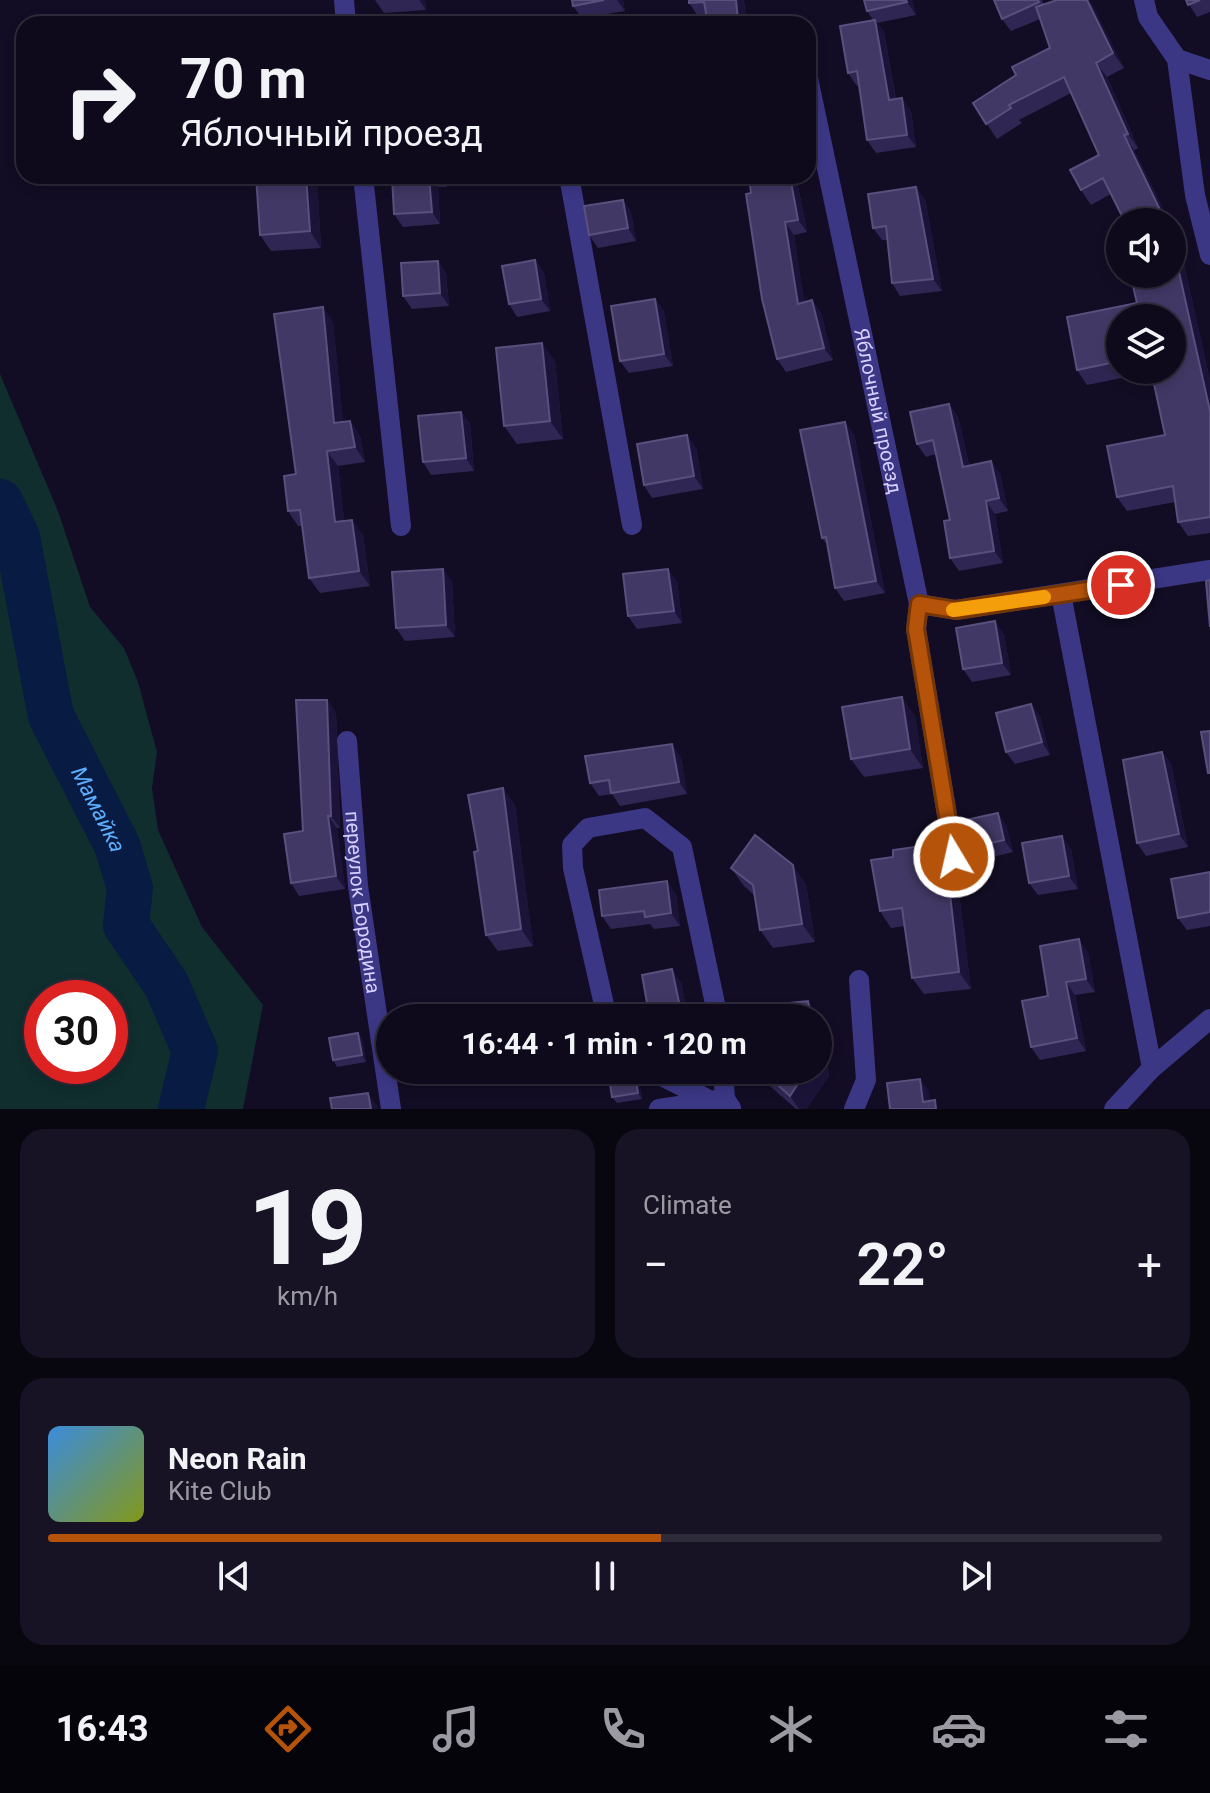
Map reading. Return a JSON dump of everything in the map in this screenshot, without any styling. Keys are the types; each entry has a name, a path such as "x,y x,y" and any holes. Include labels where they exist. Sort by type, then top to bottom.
{"street":[{"path":"1144,0 1148,17 1177,59 1195,195 1210,255"},
{"path":"1177,59 1210,70"},
{"name":"Яблочный проезд","path":"816,116 919,604 916,629 954,857"},
{"path":"364,184 401,526"},
{"path":"570,184 632,525"},
{"path":"919,604 956,610 1210,570"},
{"path":"1061,594 1152,1068"},
{"name":"переулок Бородина","path":"347,741 358,886 391,1109"},
{"path":"604,1004 573,868 572,845 588,828 645,818 682,847 715,1004"},
{"path":"854,1109 866,1080 859,980"},
{"path":"1114,1109 1152,1068 1210,1019"},
{"path":"681,1084 723,1103"},
{"path":"659,1109 723,1103"}],"green space":[{"path":"0,374 58,511 90,607 124,648 138,682 157,752 152,788 158,830 202,927 263,1005 243,1109 0,1109"}],"building":[{"path":"572,0 604,0 573,6"},
{"path":"689,0 736,0 738,16 707,16 704,2 689,3"},
{"path":"864,0 906,0 907,2 867,11"},
{"path":"994,0 1038,0 1039,2 1002,19"},
{"path":"1057,0 1087,0 1113,53 1096,63 1128,134 1124,135 1159,208 1118,208 1103,178 1081,190 1070,170 1099,155 1064,77 1009,105 1011,108 986,124 973,103 1016,75 1012,67 1050,48 1036,7"},
{"path":"875,20 889,100 902,98 907,135 867,140 857,71 848,73 840,26"},
{"path":"257,184 307,184 310,231 260,235"},
{"path":"392,184 430,184 432,212 394,214"},
{"path":"750,184 791,184 798,220 785,222 798,304 812,300 824,348 777,359 762,299 746,194 751,193"},
{"path":"916,187 933,279 892,283 886,226 873,228 868,194"},
{"path":"623,200 628,228 589,235 584,206"},
{"path":"535,260 541,299 509,304 502,266"},
{"path":"438,261 440,293 403,296 401,263"},
{"path":"1133,288 1183,288 1210,411 1210,517 1178,522 1173,486 1117,497 1107,446 1165,435 1154,384 1186,384 1186,304 1132,304 1137,303"},
{"path":"655,299 664,354 620,361 611,306"},
{"path":"323,307 334,423 350,421 355,447 327,451 335,522 352,520 359,571 309,578 300,510 288,511 284,476 296,474 274,314"},
{"path":"1106,309 1106,364 1077,370 1067,317"},
{"path":"542,343 550,421 504,426 496,348"},
{"path":"949,404 963,467 991,461 999,498 986,501 994,551 950,558 944,521 950,520 933,440 917,444 910,412"},
{"path":"461,412 466,458 423,462 418,416"},
{"path":"845,422 876,581 835,588 800,430"},
{"path":"687,435 694,476 644,485 637,444"},
{"path":"443,569 446,625 396,628 392,572"},
{"path":"668,569 674,611 628,616 623,574"},
{"path":"1210,580 1210,627 1206,581"},
{"path":"995,621 1002,663 963,669 956,628"},
{"path":"902,697 910,749 851,759 842,707"},
{"path":"296,700 327,700 331,816 328,816 336,876 291,883 284,834 303,831"},
{"path":"1031,704 1042,742 1006,752 996,713"},
{"path":"1210,731 1210,773 1208,773 1201,732"},
{"path":"672,744 679,782 611,793 609,780 590,783 585,756"},
{"path":"1162,752 1179,834 1137,843 1123,760"},
{"path":"503,788 521,929 486,935 474,852 478,851 468,795"},
{"path":"998,813 1004,840 968,848 961,821"},
{"path":"755,835 793,865 802,924 760,930 753,885 731,868"},
{"path":"1062,836 1069,876 1029,883 1022,843"},
{"path":"921,846 925,863 946,860 959,972 912,978 902,908 880,911 871,860 893,857 893,850"},
{"path":"1210,872 1210,912 1178,918 1171,879"},
{"path":"667,881 671,913 645,917 644,911 602,916 599,890"},
{"path":"1079,939 1086,979 1066,982 1077,1038 1031,1047 1022,1001 1048,996 1040,946"},
{"path":"672,969 679,1004 647,1004 642,975"},
{"path":"808,1001 809,1004 780,1004"},
{"path":"358,1033 362,1055 333,1060 329,1038"},
{"path":"920,1079 923,1102 935,1100 936,1109 890,1109 887,1083"},
{"path":"610,1084 636,1084 638,1093 612,1097"},
{"path":"777,1084 798,1084 790,1096"},
{"path":"368,1093 371,1109 332,1109 330,1098"}],"waterway":[{"name":"Мамайка","path":"0,502 17,537 51,716 117,845 130,888 126,925 166,984 195,1051 181,1109"}],"slow traffic":[{"path":"953,610 1044,597"}],"route":[{"path":"954,857 916,629 919,604 956,610 1121,585"}]}
